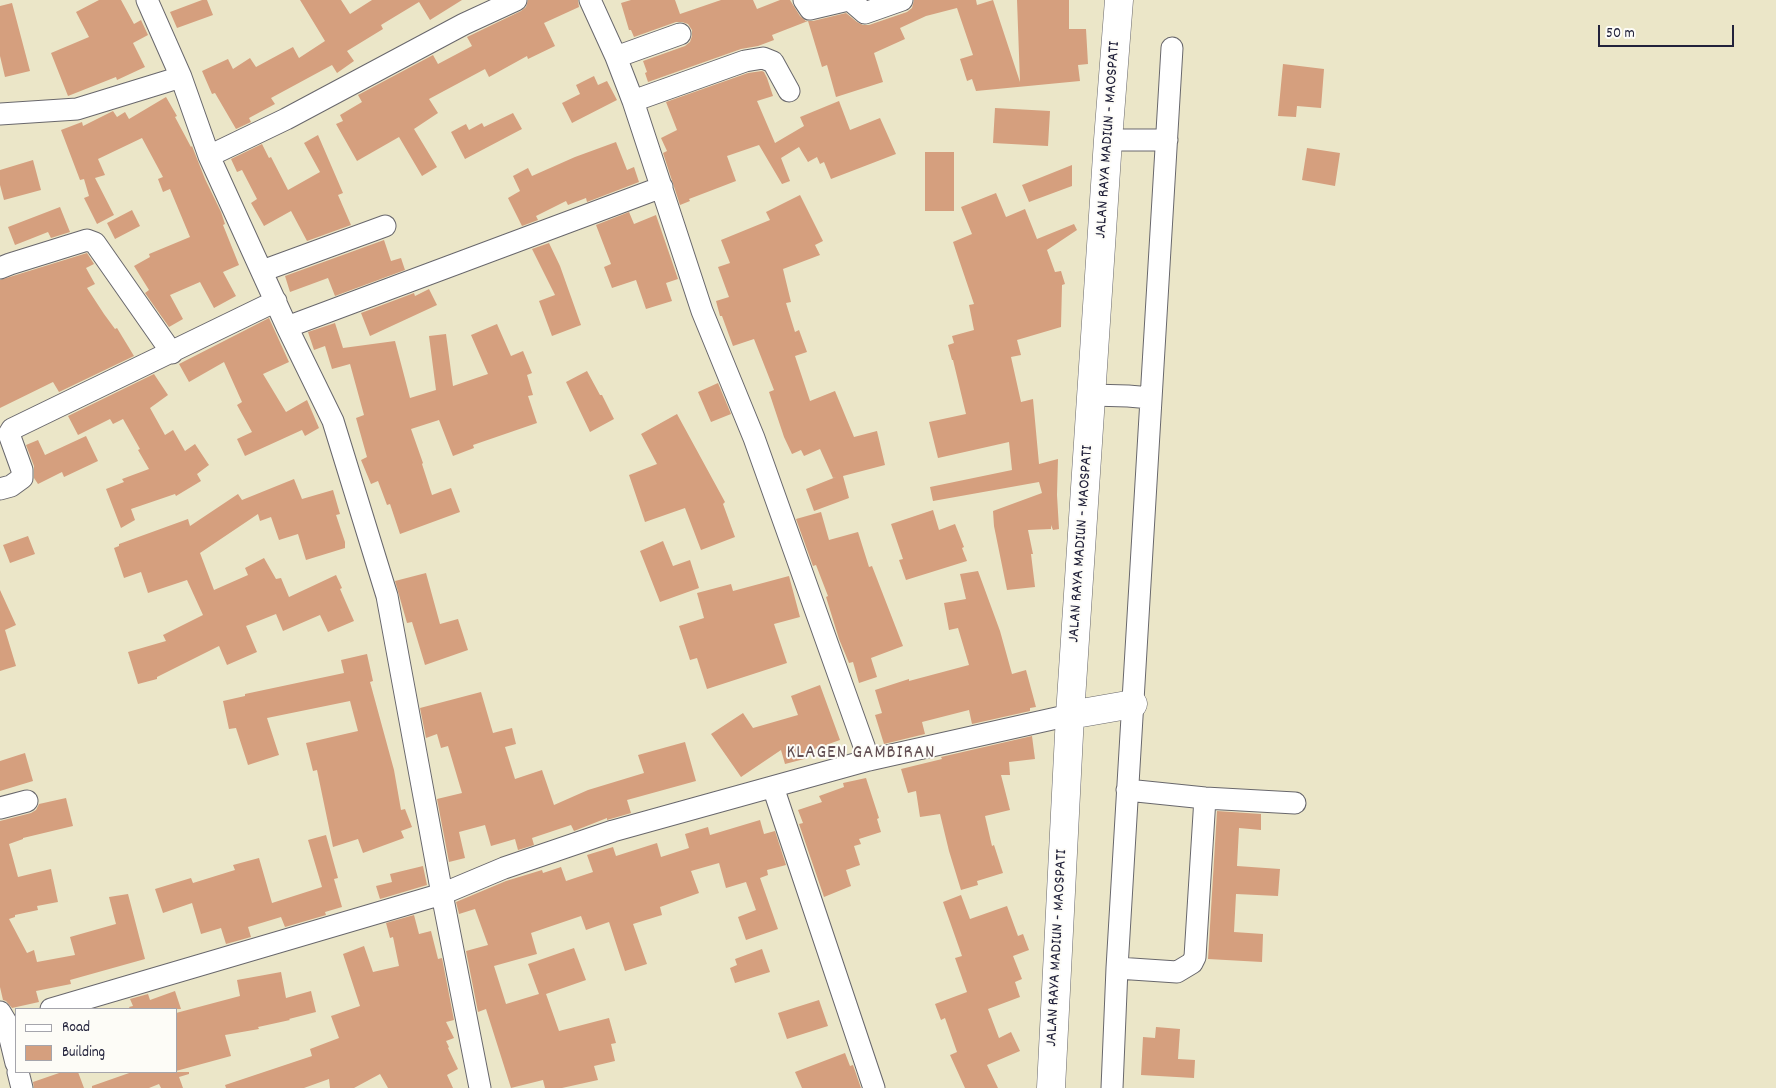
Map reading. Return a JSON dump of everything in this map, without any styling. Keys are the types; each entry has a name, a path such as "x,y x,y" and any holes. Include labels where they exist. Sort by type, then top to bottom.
{"highway":[{"name":"JALAN RAYA MADIUN - MAOSPATI","path":"1051,1088 1070,715 1119,0"},
{"path":"1070,715 1133,704"}],"street":[{"path":"147,0 181,76 209,156 287,327 333,421 387,596 480,1088"},
{"path":"209,156 286,119 464,24 516,0"},
{"path":"590,0 616,57 633,101 702,311 754,438 869,760"},
{"path":"804,0 810,9 849,0 865,13 902,0"},
{"path":"616,57 680,34"},
{"path":"1112,1088 1117,968 1172,48"},
{"path":"633,101 745,61 763,58 773,62 789,91"},
{"path":"0,114 77,109 181,76"},
{"path":"1108,140 1167,140"},
{"path":"287,327 662,187"},
{"path":"262,271 385,226"},
{"path":"0,268 87,240 95,243 172,352"},
{"path":"0,489 11,486 22,478 22,470 9,434 12,429 276,301"},
{"path":"1091,395 1151,398"},
{"path":"54,1008 442,894 504,868 613,831 869,760 1070,715"},
{"path":"773,787 874,1088"},
{"path":"1128,790 1205,798 1295,802"},
{"path":"1117,968 1177,972 1192,963 1195,957 1205,798"},
{"path":"0,808 28,801"},
{"path":"6,1020 15,1059"},
{"path":"18,1073 22,1088"}],"building":[{"path":"99,0 121,0 134,24 141,20 148,35 133,43 145,67 117,80 116,77 68,96 51,53 89,37 76,12"},
{"path":"202,0 207,0 213,15 177,28 170,12"},
{"path":"300,0 341,0 350,14 372,0 462,0 430,20 419,2 381,25 383,29 347,51 354,61 337,73 332,65 271,98 275,104 249,118 251,122 236,129 215,93 212,94 202,71 228,59 233,69 250,58 256,67 293,47 299,58 325,41"},
{"path":"528,0 578,0 579,7 544,23 555,46 528,59 527,56 489,77 485,69 429,99 438,113 414,129 437,167 422,176 399,137 357,161 336,124 343,121 340,115 362,102 358,95 433,55 438,64 472,46 467,37 521,11 526,7"},
{"path":"631,0 675,0 680,14 721,0 753,0 757,9 780,0 790,0 800,16 808,21 772,35 774,40 758,46 741,49 648,82 643,61 685,46 690,42 692,30 688,24 676,22 634,37 631,30 629,30 621,3"},
{"path":"914,0 976,0 977,5 993,0 1020,82 1017,0 1069,0 1069,29 1086,29 1088,64 1078,65 1080,81 976,91 972,79 967,81 960,59 973,55 957,8 926,16 900,28 905,39 874,53 883,82 836,97 827,65 822,67 808,21 846,13 857,22 869,25 907,12 912,8"},
{"path":"12,3 30,71 5,77 0,56 0,6"},
{"path":"1283,64 1324,69 1321,108 1297,106 1296,117 1278,116"},
{"path":"762,71 767,78 773,96 757,101 775,143 804,126 800,117 839,101 850,130 880,118 896,154 831,179 824,162 820,164 817,157 808,162 799,147 781,158 790,181 782,184 759,145 727,156 736,181 689,199 690,201 680,205 663,153 667,151 661,138 677,130 666,102 748,73"},
{"path":"594,76 598,85 607,81 617,100 572,123 562,103 580,94 576,85"},
{"path":"166,97 192,146 221,212 225,224 223,225 239,265 223,272 236,296 214,308 200,282 170,295 183,319 169,327 145,293 149,290 134,266 150,257 149,254 190,237 170,189 163,192 158,179 163,177 142,138 98,159 105,175 95,178 114,215 97,224 84,198 89,196 84,179 80,180 61,130 82,122 83,126 113,111 117,117 125,112 129,119"},
{"path":"995,108 1050,111 1048,146 993,143"},
{"path":"513,113 522,129 465,159 451,132 466,124 469,130 482,123 484,127"},
{"path":"318,135 343,193 338,195 351,225 307,241 291,211 264,226 251,203 257,199 242,170 237,172 231,159 262,144 288,190 320,172 304,143"},
{"path":"616,142 627,170 634,167 639,182 587,202 586,198 568,205 566,201 536,216 538,220 522,226 508,198 520,191 513,176 528,168 532,176"},
{"path":"1307,148 1340,153 1335,186 1302,180"},
{"path":"925,152 954,152 954,211 925,211"},
{"path":"33,160 41,190 4,200 0,185 0,170"},
{"path":"1072,165 1072,186 1029,202 1022,185"},
{"path":"996,193 1006,217 1025,209 1037,239 1074,224 1077,230 1047,250 1055,272 1061,271 1065,284 1062,285 1061,327 1017,340 1021,355 1011,357 1021,402 1033,399 1039,464 1058,459 1057,495 1059,529 1053,530 1051,525 1051,529 1028,530 1033,554 1031,554 1035,587 1007,590 994,526 993,511 1042,493 1039,482 933,501 930,487 1012,470 1009,442 938,458 929,422 966,414 948,345 954,343 952,336 974,330 969,305 974,304 953,242 972,234 961,207"},
{"path":"800,195 823,241 815,245 820,255 783,269 791,302 786,303 795,332 799,330 807,352 795,356 810,401 835,391 854,437 877,431 885,465 843,476 849,498 814,511 806,489 836,477 833,478 820,449 804,456 801,450 792,454 784,437 769,392 774,390 754,339 733,346 722,316 720,316 716,301 729,297 718,267 730,263 721,240 770,220 766,212"},
{"path":"60,207 70,232 51,238 48,232 15,245 8,227"},
{"path":"132,210 140,226 115,239 107,223"},
{"path":"629,212 634,224 656,215 678,279 666,283 672,301 646,309 636,280 612,288 604,267 611,264 596,225"},
{"path":"384,240 391,261 401,258 405,270 335,296 328,278 290,292 285,276"},
{"path":"549,243 560,266 581,325 552,336 539,301 555,295 532,249"},
{"path":"87,253 94,264 86,268 95,284 87,288 115,329 117,328 134,356 59,392 53,382 0,408 0,280"},
{"path":"429,289 437,305 370,336 361,313 414,293 415,296"},
{"path":"269,318 289,362 263,374 286,412 307,400 319,428 305,436 302,430 245,456 237,439 252,432 237,405 242,402 224,362 189,382 179,364"},
{"path":"335,323 343,348 395,341 410,398 436,390 429,336 446,334 453,386 488,374 471,335 497,324 511,356 523,351 532,373 527,375 533,395 528,396 537,423 473,445 474,448 453,456 439,420 411,429 432,495 451,488 460,512 400,534 390,504 387,505 378,481 371,484 361,460 367,457 356,418 364,415 350,364 332,369 325,346 314,350 308,332"},
{"path":"587,371 614,419 590,432 566,382"},
{"path":"154,374 168,395 150,408 165,435 173,430 185,451 195,444 209,465 197,474 201,481 176,496 175,494 131,509 135,520 121,528 106,489 124,482 122,479 149,469 138,450 140,449 123,419 113,424 110,419 78,435 68,416"},
{"path":"718,383 731,414 711,422 698,392"},
{"path":"677,414 725,502 723,504 735,537 701,550 685,508 645,522 629,475 657,464 641,434"},
{"path":"86,436 98,461 64,477 62,472 38,484 34,478 34,466 26,445 38,440 45,455"},
{"path":"294,479 302,499 333,490 340,514 336,515 345,542 345,548 306,560 298,534 279,540 271,517 260,521 258,514 200,553 214,590 248,575 245,568 264,558 276,579 281,578 289,597 336,575 354,621 328,632 320,615 283,631 276,614 246,626 257,652 227,665 219,646 157,677 157,679 138,684 128,652 166,641 163,635 203,615 187,580 148,593 141,572 124,578 114,548 119,546 119,544 188,519 190,526 238,494 242,500"},
{"path":"933,510 939,530 955,524 967,561 906,580 899,560 903,559 891,524"},
{"path":"821,512 829,540 858,532 869,567 872,566 903,646 871,658 877,677 859,683 853,662 849,663 839,639 826,597 828,596 816,565 813,566 796,519"},
{"path":"28,536 35,554 10,563 3,545"},
{"path":"663,541 673,566 690,560 699,588 660,602 640,551"},
{"path":"978,571 1000,631 1012,674 1026,670 1036,707 1030,708 1030,711 972,724 969,710 922,722 925,734 884,744 875,715 882,713 875,690 909,679 909,681 969,665 958,628 949,630 944,603 966,599 960,574"},
{"path":"426,573 440,624 458,619 468,650 425,665 412,622 407,623 395,581"},
{"path":"789,576 800,617 774,624 787,663 707,689 697,658 690,660 679,626 704,618 697,593 731,584 733,591"},
{"path":"0,590 16,625 5,630 16,666 0,671"},
{"path":"367,654 373,681 370,682 394,770 401,810 405,809 412,827 401,831 404,838 363,853 358,839 333,847 317,770 313,771 306,743 358,731 350,701 267,718 279,755 248,765 236,728 229,729 223,701 245,696 245,694 344,673 341,660"},
{"path":"820,685 840,740 806,752 808,758 785,764 781,750 741,777 711,734 743,713 753,728 798,715 791,696"},
{"path":"481,692 493,733 512,728 516,744 505,747 515,779 542,770 554,805 588,790 644,773 638,755 685,742 696,781 627,800 631,813 607,820 607,818 574,831 571,825 532,838 534,845 518,850 515,839 491,846 485,825 459,832 465,858 449,862 437,799 462,793 448,746 441,748 437,734 426,738 420,708"},
{"path":"1032,736 1035,759 1009,762 1010,775 1001,775 1010,810 985,816 992,846 994,845 1003,873 977,881 978,885 961,890 940,814 920,817 916,791 908,793 901,769 942,759 941,757"},
{"path":"25,753 33,781 0,791 0,761"},
{"path":"866,778 879,818 877,819 881,832 859,839 861,844 854,846 860,865 846,870 851,886 824,897 799,824 803,823 798,810 822,802 819,796 844,787 843,783"},
{"path":"66,798 73,826 23,838 9,844 18,877 51,869 58,902 37,906 38,910 15,915 15,917 9,919 27,953 34,950 37,962 75,955 70,937 116,924 109,897 128,894 145,959 70,980 71,984 36,991 39,1002 12,1008 3,1000 0,987 0,821 31,813 36,810 39,804"},
{"path":"1217,811 1261,814 1261,830 1239,828 1237,866 1280,869 1278,896 1236,894 1234,932 1263,934 1262,962 1208,959"},
{"path":"760,820 764,834 775,831 786,865 767,870 768,875 760,878 778,929 746,940 738,917 756,910 746,882 726,888 719,863 691,871 699,893 660,907 662,915 633,924 647,964 625,971 609,922 586,930 581,916 531,933 537,954 494,966 506,1004 539,994 528,964 574,948 586,980 546,994 559,1031 609,1018 616,1043 611,1044 615,1061 594,1066 598,1080 562,1088 545,1088 543,1080 511,1088 486,1009 478,1012 466,951 488,945 475,909 459,914 456,902 506,881 542,870 543,873 561,867 566,881 593,872 587,855 613,847 616,856 657,843 661,857 689,848 685,834 708,827 710,835"},
{"path":"326,835 338,878 334,879 342,907 325,912 326,915 285,927 281,917 248,927 251,937 226,944 221,928 201,934 192,903 163,913 155,889 191,878 193,883 235,870 233,865 259,858 272,903 322,887 308,840"},
{"path":"423,866 427,885 380,899 376,886 392,882 390,874"},
{"path":"961,895 970,919 1007,906 1018,936 1023,934 1029,950 1013,956 1022,979 1015,982 1020,997 988,1009 999,1038 1011,1032 1020,1051 987,1065 998,1088 965,1088 950,1055 957,1052 945,1018 941,1020 935,1004 967,992 955,958 962,956 943,902"},
{"path":"414,915 419,934 431,931 438,959 442,958 454,1020 446,1022 454,1038 446,1041 458,1069 447,1075 453,1088 388,1088 380,1074 354,1088 330,1088 329,1079 304,1088 226,1088 225,1085 312,1056 310,1049 339,1038 331,1016 360,1006 343,954 364,946 373,972 399,966 393,937 390,938 386,923"},
{"path":"762,949 770,972 735,983 730,968 737,965 735,959"},
{"path":"281,972 286,998 311,991 316,1012 258,1027 259,1029 225,1035 231,1056 178,1070 178,1012 240,996 237,980"},
{"path":"175,991 181,1009 129,1007 133,1006 130,999 148,994 150,1000"},
{"path":"819,1000 828,1026 787,1039 778,1013"},
{"path":"1156,1027 1180,1029 1178,1059 1195,1060 1194,1078 1141,1075 1143,1037 1155,1038"},
{"path":"845,1053 850,1066 853,1065 861,1088 802,1088 795,1072"},
{"path":"189,1072 189,1074 179,1077 183,1088 161,1088 159,1084 149,1088 92,1088 92,1086 129,1073"},
{"path":"59,1073 78,1073 84,1088 34,1088 33,1082"}],"district":[{"name":"KLAGEN GAMBIRAN","path":"861,754"}]}
